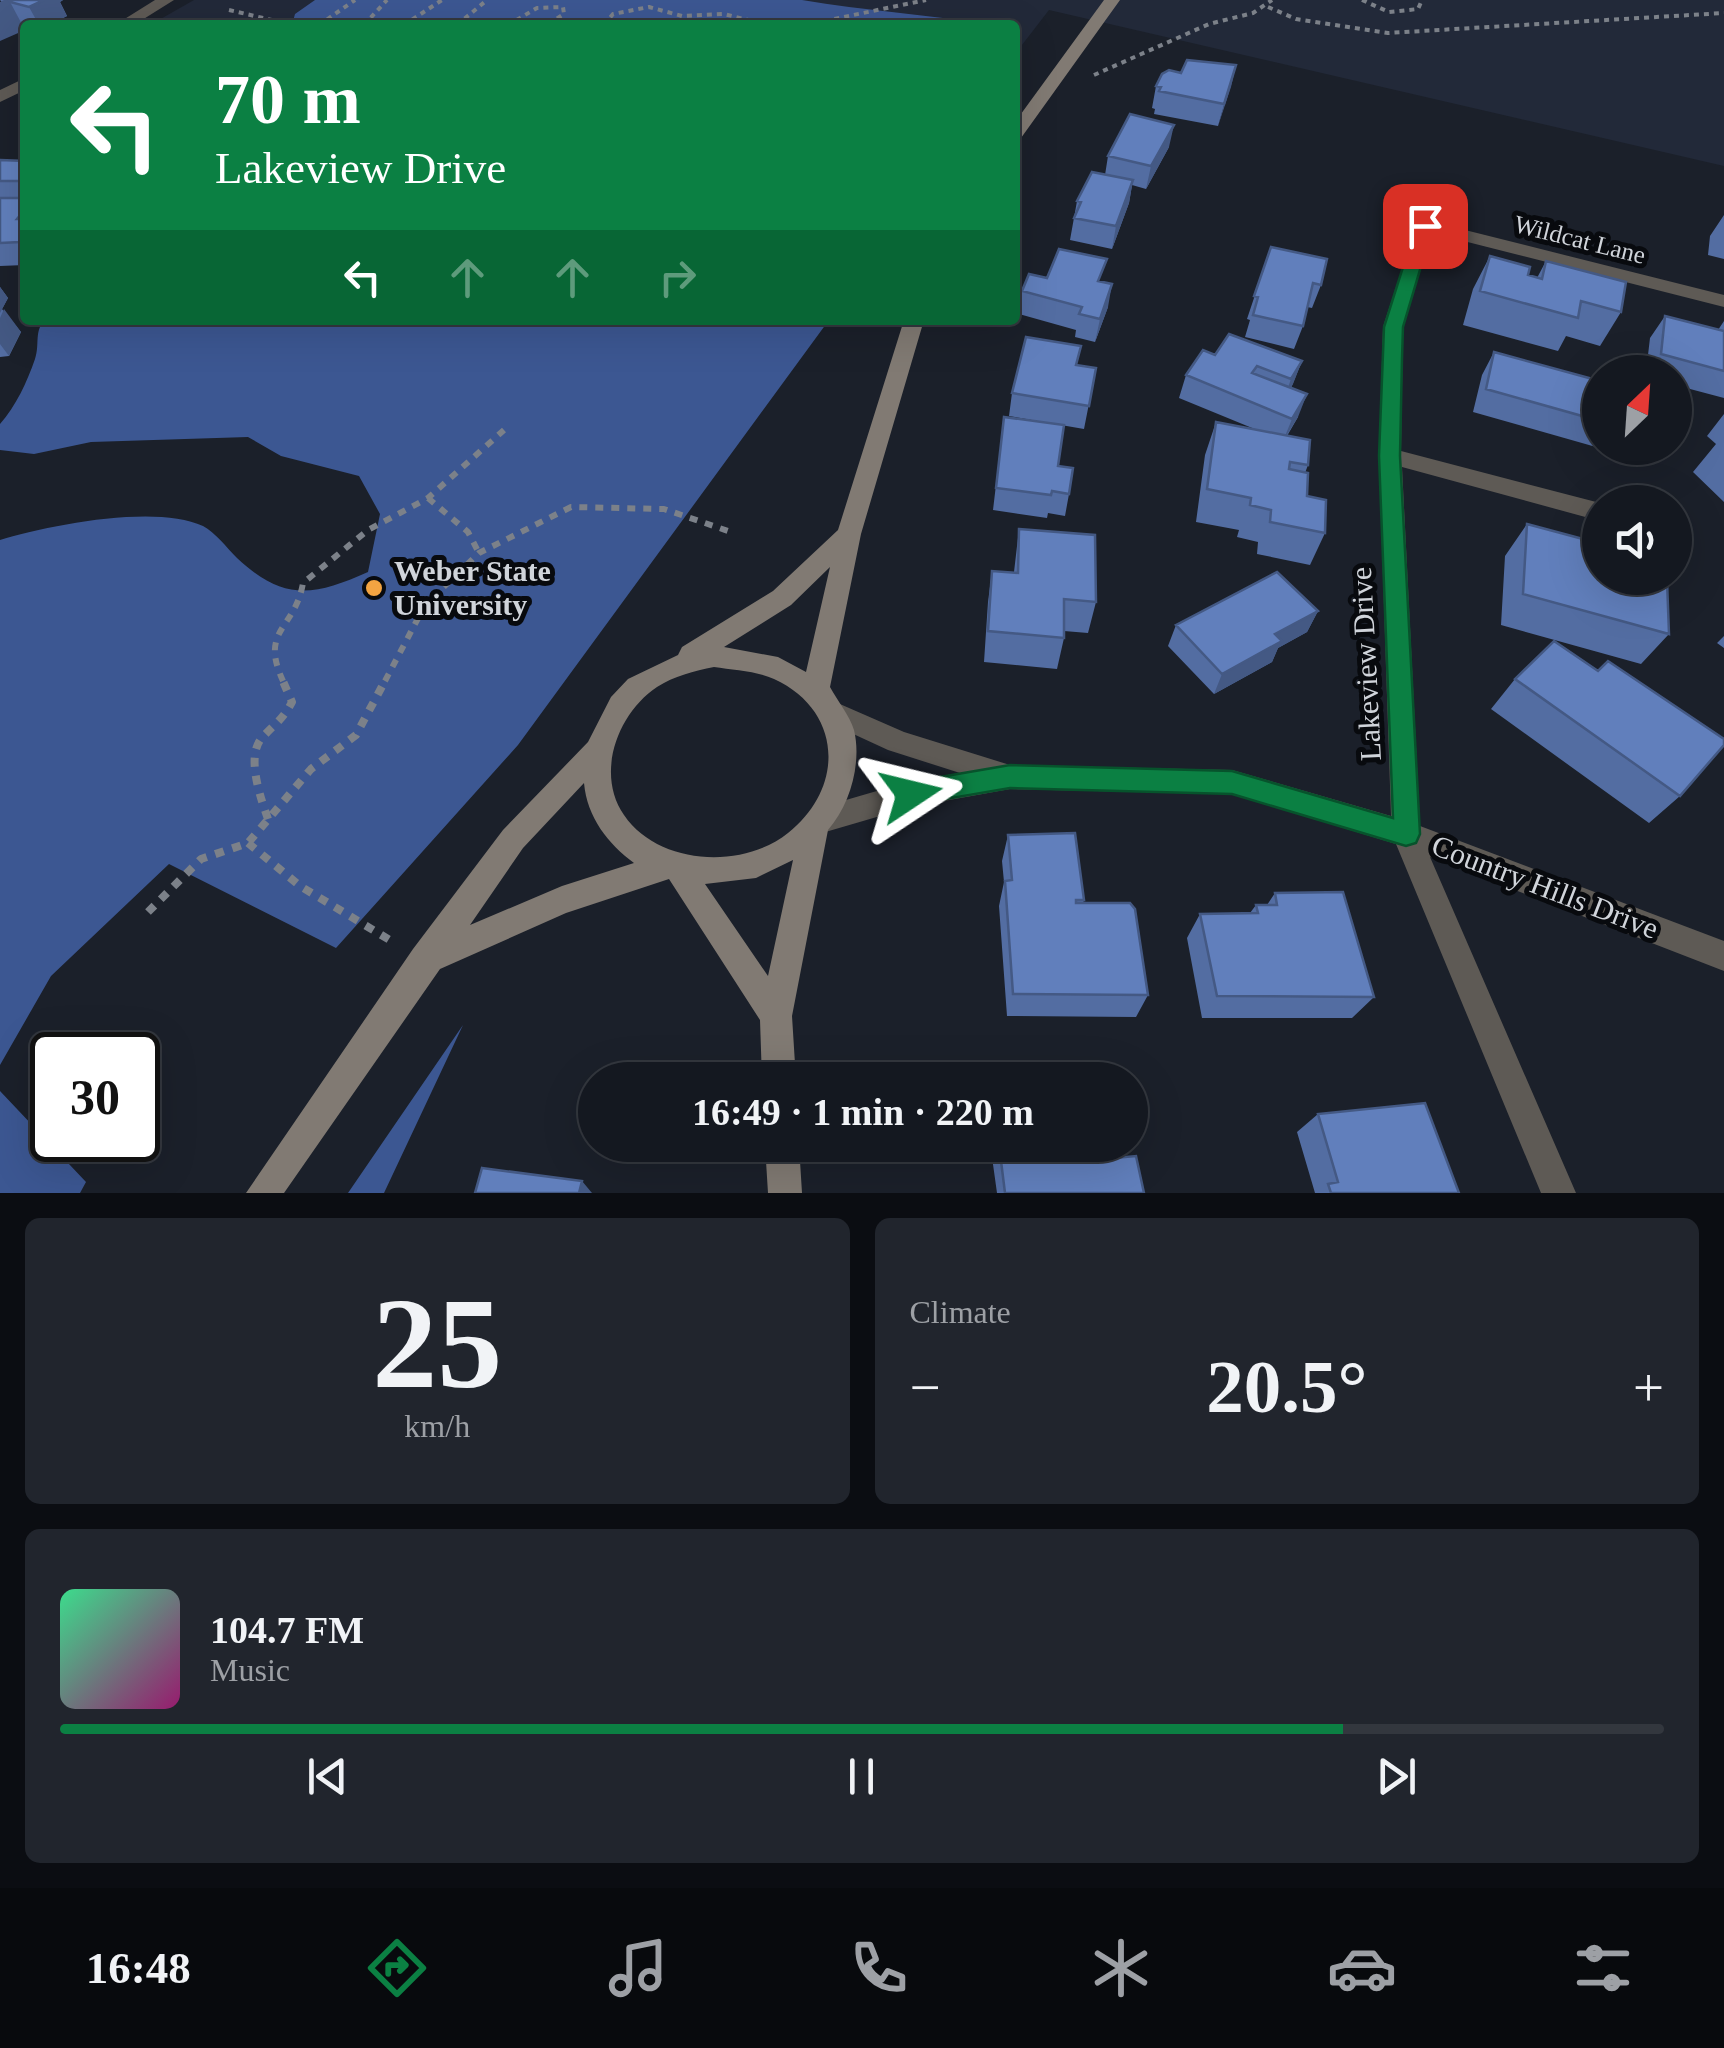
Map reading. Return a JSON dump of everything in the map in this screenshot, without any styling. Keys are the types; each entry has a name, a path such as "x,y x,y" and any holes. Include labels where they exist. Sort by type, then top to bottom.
{"street":[{"path":"132,20 166,0"},
{"path":"1020,127 1112,0"},
{"name":"Wildcat Lane","path":"1425,226 1724,301"},
{"name":"Lakeview Drive","path":"1425,226 1394,327 1390,456 1406,834 1559,1193"},
{"path":"816,689 849,534 912,325"},
{"path":"1390,456 1582,507"},
{"path":"818,824 790,849 747,867 724,872 674,867 638,850 610,822 596,786 597,751 612,715 638,686 782,598 849,534"},
{"path":"674,666 714,656 754,657 786,668 816,689 833,712 845,756 841,783 818,824 776,1016 778,1062"},
{"name":"Country Hills Drive","path":"833,712 898,742 1010,776"},
{"path":"263,1193 513,839 597,751"},
{"name":"Country Hills Drive","path":"818,824 911,794 1010,776 1232,782 1406,834 1724,956"},
{"path":"424,960 562,900 674,867"},
{"path":"674,867 776,1016"},
{"path":"783,1162 785,1193"}],"path":[{"path":"326,20 355,0"},
{"path":"369,20 387,0"},
{"path":"412,20 442,0"},
{"path":"463,20 487,0"},
{"path":"829,20 926,0"},
{"path":"1094,76 1210,24 1268,6 1272,0"},
{"path":"1362,0 1384,12 1401,14 1418,10 1422,0"},
{"path":"1268,6 1296,19 1388,33 1724,13"},
{"path":"517,20 537,8 563,7 564,14 555,20"},
{"path":"608,20 613,14 649,8 682,16 724,14 748,20"},
{"path":"229,10 272,20"},
{"path":"268,819 257,793 260,776 254,755 258,742 281,723 292,702 274,662 274,638 299,606 303,583 368,530 428,498 504,430"},
{"path":"428,498 468,532 479,553"},
{"path":"148,912 201,859 248,843 311,769 356,735 425,605 479,553 571,508 664,509 734,533"},
{"path":"248,843 300,886 424,960"}],"shaded area":[{"path":"194,0 1724,0 1724,166 1049,10 1020,48 1020,20 159,20"},
{"path":"315,0 802,0 952,20 293,20 295,14"},
{"name":"Weber State University","path":"41,325 825,325 518,745 336,948 169,864 51,976 0,1065 0,540 102,519 183,520 203,526 270,582 285,588 315,590 368,572 380,514 359,476 281,456 248,437 91,442 34,454 0,450 0,424 28,376"},
{"path":"463,1025 384,1193 348,1193"},
{"path":"0,1091 30,1123 30,1162 67,1162 86,1182 80,1193 0,1193"}],"building":[{"path":"9,0 44,0 29,7"},
{"path":"1187,60 1236,65 1224,104 1159,91 1161,87 1156,86 1162,74 1169,70 1181,73"},
{"path":"1130,114 1174,125 1151,166 1108,156"},
{"path":"0,160 20,161 20,181 0,181"},
{"path":"1092,172 1133,180 1116,226 1074,218 1081,202 1077,201"},
{"path":"0,198 20,198 20,242 0,243"},
{"path":"1271,247 1327,259 1321,285 1313,283 1303,326 1253,315 1258,297 1254,296"},
{"path":"1059,249 1107,259 1098,281 1112,284 1100,319 1079,314 1082,307 1022,291 1029,274 1047,278"},
{"path":"1490,256 1530,267 1528,275 1542,279 1546,261 1626,282 1621,312 1581,301 1578,318 1480,291"},
{"path":"1665,316 1724,331 1724,371 1692,362 1692,355 1661,354"},
{"path":"1229,334 1302,361 1291,379 1257,366 1252,373 1307,394 1292,419 1186,375 1203,350 1215,355"},
{"path":"1026,337 1081,346 1076,365 1096,368 1089,406 1012,393"},
{"path":"1494,352 1582,376 1582,416 1486,389"},
{"path":"1004,417 1064,425 1058,466 1073,468 1069,494 996,488"},
{"path":"1216,422 1310,440 1308,465 1290,462 1289,469 1308,473 1307,496 1326,500 1325,533 1270,522 1271,510 1250,505 1251,498 1207,489"},
{"path":"1527,524 1582,539 1582,595 1668,595 1669,634 1523,594"},
{"path":"1019,529 1095,535 1096,602 1064,599 1064,638 988,631 992,571 1018,573"},
{"path":"1277,572 1318,611 1275,634 1282,641 1222,674 1176,625"},
{"path":"1554,641 1598,671 1608,661 1724,739 1724,745 1680,796 1515,679"},
{"path":"1075,833 1084,900 1076,903 1130,903 1135,909 1148,995 1013,994 1005,881 1012,880 1008,835"},
{"path":"1343,892 1374,997 1217,996 1200,914 1258,913 1256,905 1277,905 1275,893"},
{"path":"1425,1103 1459,1193 1331,1193 1328,1184 1338,1182 1318,1114"},
{"path":"1001,1162 1137,1162 1144,1193 1005,1193"},
{"path":"482,1168 582,1181 579,1193 475,1193"}],"place":[{"name":"Weber State University","path":"374,588"}],"route":[{"path":"911,794 1010,776 1232,782 1406,834 1390,456 1392,359 1394,327 1425,226"}]}
